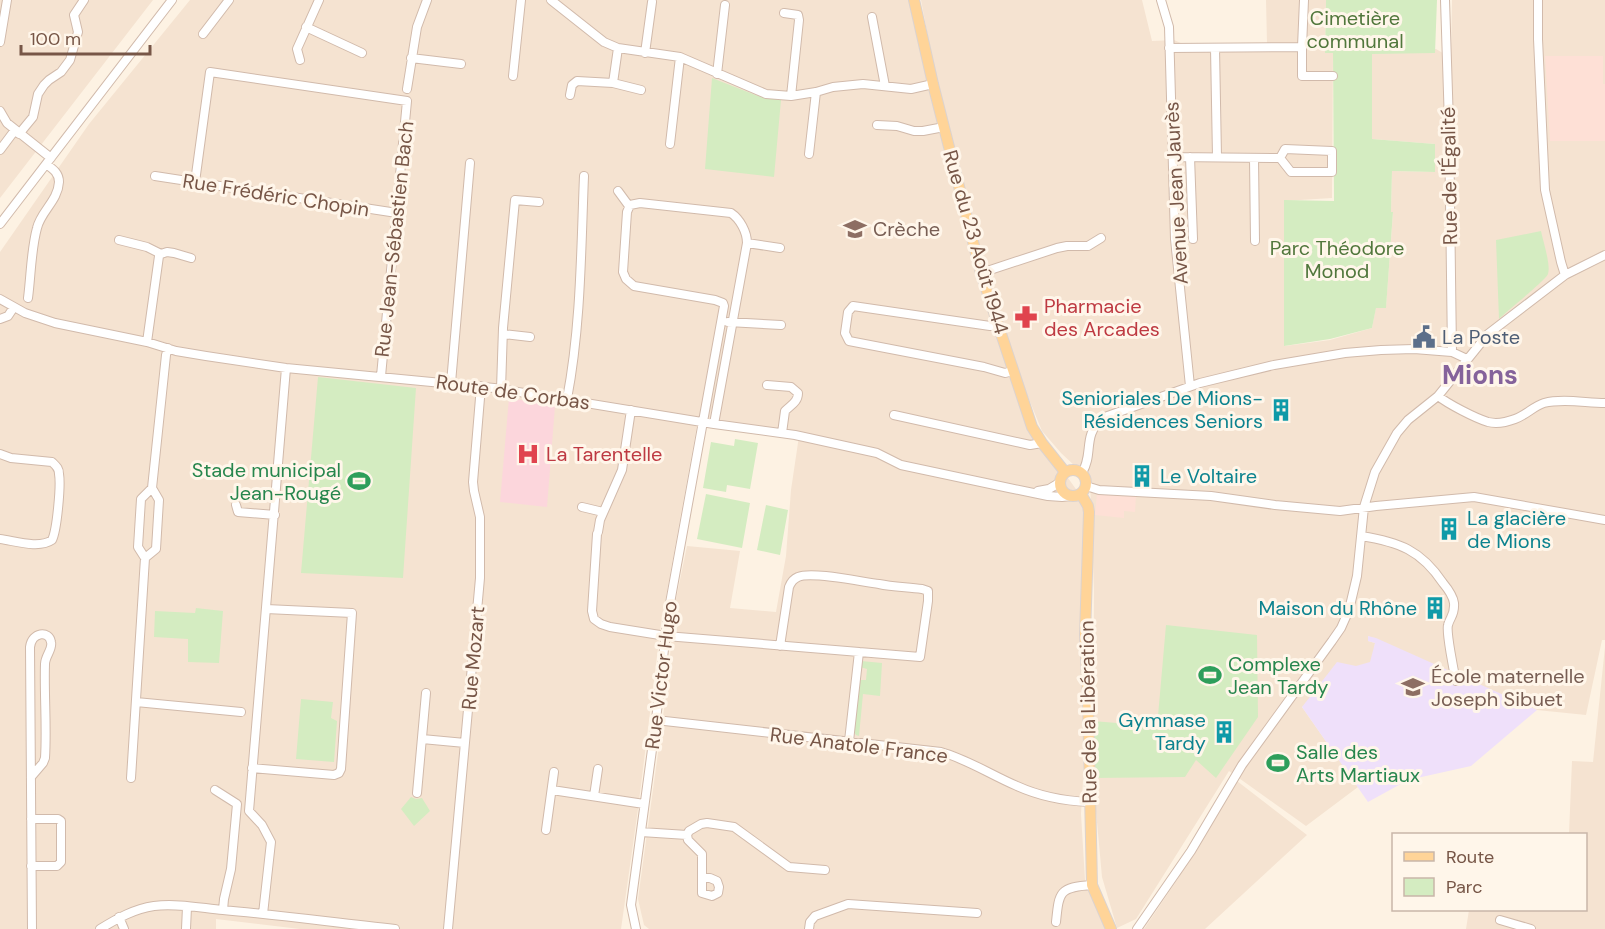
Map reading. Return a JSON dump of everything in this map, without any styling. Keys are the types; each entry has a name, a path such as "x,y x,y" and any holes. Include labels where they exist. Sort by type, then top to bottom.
{"main road":[{"name":"Rue du 23 Août 1944","path":"914,0 981,273 1032,427 1062,478"},
{"path":"1072,470 1082,473 1084,477 1079,492 1064,493 1062,478 1072,470"},
{"name":"Rue de la Libération","path":"1079,492 1089,512 1084,635 1088,701 1092,885 1111,929"}],"street":[{"path":"0,42 7,0"},
{"path":"0,150 33,117 38,94 70,60 78,33 74,15 84,0"},
{"path":"0,224 172,0"},
{"path":"203,34 229,0"},
{"path":"300,60 297,49 319,0"},
{"path":"407,89 417,27 427,0"},
{"path":"513,76 521,0"},
{"path":"551,0 604,42 618,48 680,57 766,93 790,96 816,93 833,87 863,84 911,89 933,84"},
{"name":"Avenue Jean Jaurès","path":"1161,0 1169,27 1176,239 1190,386"},
{"path":"1304,0 1302,76 1333,76"},
{"name":"Rue de l'Égalité","path":"1445,0 1452,352"},
{"path":"1538,0 1545,190 1565,275"},
{"path":"645,53 652,2"},
{"path":"717,74 725,5"},
{"path":"784,13 798,15 799,20 790,96"},
{"path":"872,17 885,86"},
{"path":"306,27 362,53"},
{"path":"1169,48 1302,47"},
{"path":"613,83 618,48"},
{"path":"1215,48 1216,157"},
{"path":"670,144 680,57"},
{"path":"411,58 461,64"},
{"name":"Rue Jean-Sébastien Bach","path":"195,182 210,72 407,101 381,376"},
{"path":"570,95 572,85 577,81 613,83 641,90"},
{"path":"809,154 816,93"},
{"path":"0,111 7,123 48,161 58,176 58,190 37,226 28,298"},
{"path":"877,125 897,126 914,131 944,127"},
{"path":"1285,149 1332,151 1332,172 1291,172 1280,158 1285,149"},
{"path":"1173,157 1280,158"},
{"path":"1190,157 1193,239"},
{"path":"1254,158 1255,241"},
{"path":"451,383 470,163"},
{"name":"Rue Frédéric Chopin","path":"155,176 397,213"},
{"path":"567,399 576,335 584,176"},
{"path":"618,190 629,206"},
{"path":"501,388 502,334 515,200 539,202"},
{"path":"714,424 732,323 747,243 747,238 739,220 731,213 640,203 629,206 623,272 626,279 634,286 720,301 724,306 722,321 732,323 781,325"},
{"path":"981,273 1058,248 1088,246 1101,238"},
{"path":"119,240 147,247 161,254 167,252 191,258"},
{"path":"747,243 780,248"},
{"path":"147,342 158,261 161,254"},
{"path":"1137,929 1191,850 1242,765 1341,628 1349,610 1357,576 1364,507 1375,472 1397,434 1408,420 1438,396 1488,334 1565,275 1605,255"},
{"name":"Route de Corbas","path":"0,299 38,318 55,323 147,342 177,351 286,368 501,388 714,424 782,433 877,453 900,465 1048,496 1062,497 1079,492 1108,491 1175,493 1340,511 1474,497 1605,520"},
{"path":"999,326 853,306 848,312 844,333 849,341 1005,373 1013,371"},
{"path":"0,319 8,316 14,307"},
{"name":"Rue Victor Hugo","path":"636,929 632,905 675,568 722,321"},
{"path":"502,334 530,337"},
{"path":"146,558 156,549 159,500 152,488 168,348"},
{"path":"1082,473 1087,461 1091,432 1102,418 1190,386 1275,365 1346,353 1395,349 1452,352 1467,359"},
{"path":"263,914 271,842 262,825 249,811 286,368"},
{"path":"767,385 791,387 798,393 796,402 785,411 782,433"},
{"name":"Rue Mozart","path":"448,929 480,578 480,517 473,482 481,386"},
{"path":"1438,396 1448,404 1488,422 1512,420 1547,403 1560,401 1605,404"},
{"path":"631,410 622,470 603,512 597,533 591,602 594,619 601,624 666,636 780,646 920,657 928,591 847,579 807,575 796,577 789,587 780,646"},
{"path":"894,415 1030,445 1042,443"},
{"path":"0,454 11,458 52,462 57,466 60,477 52,540 45,544 38,544 0,539"},
{"name":"Route de Corbas","path":"1027,490 1047,490 1062,478"},
{"path":"131,778 146,558 138,547 141,499 152,488"},
{"path":"236,505 238,512 275,515"},
{"path":"582,507 603,512"},
{"path":"1361,536 1394,542 1407,548 1434,569 1450,592 1454,601 1454,612 1447,626 1456,681"},
{"path":"252,768 334,775 341,769 352,613 266,609"},
{"path":"30,777 45,758 45,661 51,639 42,634 31,640 30,647 30,777 32,929"},
{"path":"849,741 858,652"},
{"path":"417,793 426,693"},
{"path":"136,702 241,712"},
{"name":"Rue Anatole France","path":"656,720 941,752 1033,793 1089,802"},
{"path":"422,739 465,743"},
{"path":"594,796 598,769"},
{"path":"546,830 554,772"},
{"path":"215,790 237,804 231,869 223,910"},
{"path":"552,790 644,804"},
{"path":"31,819 55,818 61,821 61,862 57,866 32,866"},
{"path":"687,835 689,831 701,824 734,827 789,867 825,870"},
{"path":"640,832 687,835"},
{"path":"687,835 688,840 702,854 702,878"},
{"path":"1056,922 1058,898 1074,886 1092,885"},
{"path":"809,929 810,922 815,916 848,904 977,913"},
{"path":"100,929 130,912 171,905 395,929"},
{"path":"186,929 187,907"},
{"path":"119,917 123,929"},
{"path":"1500,920 1531,929"}],"shaded area":[{"path":"0,0 153,0 0,198"},
{"path":"190,0 914,0 944,127 943,147 1025,407 1053,457 1088,506 1085,747 1081,814 1085,880 1105,929 649,929 644,925 638,899 665,702 676,599 687,546 740,551 730,608 776,612 786,556 791,490 799,436 697,425 661,624 621,929 300,929 216,919 216,929 0,929 0,252 89,124"},
{"path":"921,0 1142,0 1152,41 1174,40 1183,44 1267,43 1266,0 1326,0 1325,52 1333,53 1332,198 1284,201 1285,346 1330,340 1372,328 1376,307 1386,307 1393,213 1391,212 1392,171 1435,172 1435,144 1372,139 1372,53 1436,49 1451,58 1452,0 1605,0 1605,640 1602,640 1586,715 1537,710 1368,636 1368,641 1375,643 1372,664 1302,707 1358,787 1306,826 1229,771 1136,919 1117,928 1102,877 1093,778 1094,590 1090,480 1061,453 1042,431 1024,387 984,263 933,64"},
{"path":"1545,56 1603,56 1605,141 1550,141"},
{"name":"La Tarentelle","path":"509,398 555,406 547,507 500,502"},
{"path":"1097,493 1136,495 1135,512 1124,511 1124,518 1095,515"},
{"path":"1368,636 1537,710 1471,766 1408,780 1368,802 1302,707 1337,662 1356,666 1370,662 1375,643 1368,641"},
{"path":"1605,647 1605,929 1466,929 1469,911 1587,911 1587,833 1569,833 1572,761 1593,762"},
{"path":"1237,781 1307,835 1205,929 1144,929 1177,880"}],"green space":[{"path":"1326,0 1437,0 1435,53 1372,54 1372,139 1435,144 1435,172 1392,171 1391,212 1393,212 1386,308 1376,308 1372,328 1330,339 1284,346 1284,200 1334,201 1333,53 1325,53"},
{"path":"712,78 758,96 781,100 774,177 705,169"},
{"path":"1541,231 1548,259 1548,274 1499,319 1496,240"},
{"name":"Stade municipal Jean-Rougé","path":"318,377 416,388 403,578 301,573"},
{"path":"735,439 758,443 750,489 727,485 726,492 703,488 711,442 734,446"},
{"path":"706,494 750,503 742,548 697,539"},
{"path":"766,505 788,510 780,555 757,550"},
{"path":"196,608 223,611 219,663 188,662 188,639 154,637 155,611 195,613"},
{"name":"Complexe Jean Tardy","path":"1166,625 1257,635 1258,717 1216,778 1196,760 1185,777 1093,778 1093,721 1164,727 1159,723 1158,716"},
{"path":"861,661 882,663 880,696 863,694 859,736 852,729 859,680 866,680 867,669 860,667"},
{"path":"301,699 333,702 331,718 337,721 334,762 296,759"},
{"path":"411,797 422,798 430,811 414,826 401,809"}],"place":[{"name":"Crèche","path":"855,229"},
{"name":"Pharmacie des Arcades","path":"1026,317"},
{"name":"La Poste","path":"1424,337"},
{"name":"Senioriales De Mions- Résidences Seniors","path":"1281,410"},
{"name":"La Tarentelle","path":"528,454"},
{"name":"Le Voltaire","path":"1142,476"},
{"name":"Stade municipal Jean-Rougé","path":"359,481"},
{"name":"La glacière de Mions","path":"1449,529"},
{"name":"Maison du Rhône","path":"1435,608"},
{"name":"Complexe Jean Tardy","path":"1210,675"},
{"name":"École maternelle Joseph Sibuet","path":"1413,687"},
{"name":"Gymnase Tardy","path":"1224,732"},
{"name":"Salle des Arts Martiaux","path":"1278,763"}],"district":[{"name":"Mions","path":"1480,375"}],"park label":[{"name":"Cimetière communal","path":"1355,30"},
{"name":"Parc Théodore Monod","path":"1337,260"}]}
